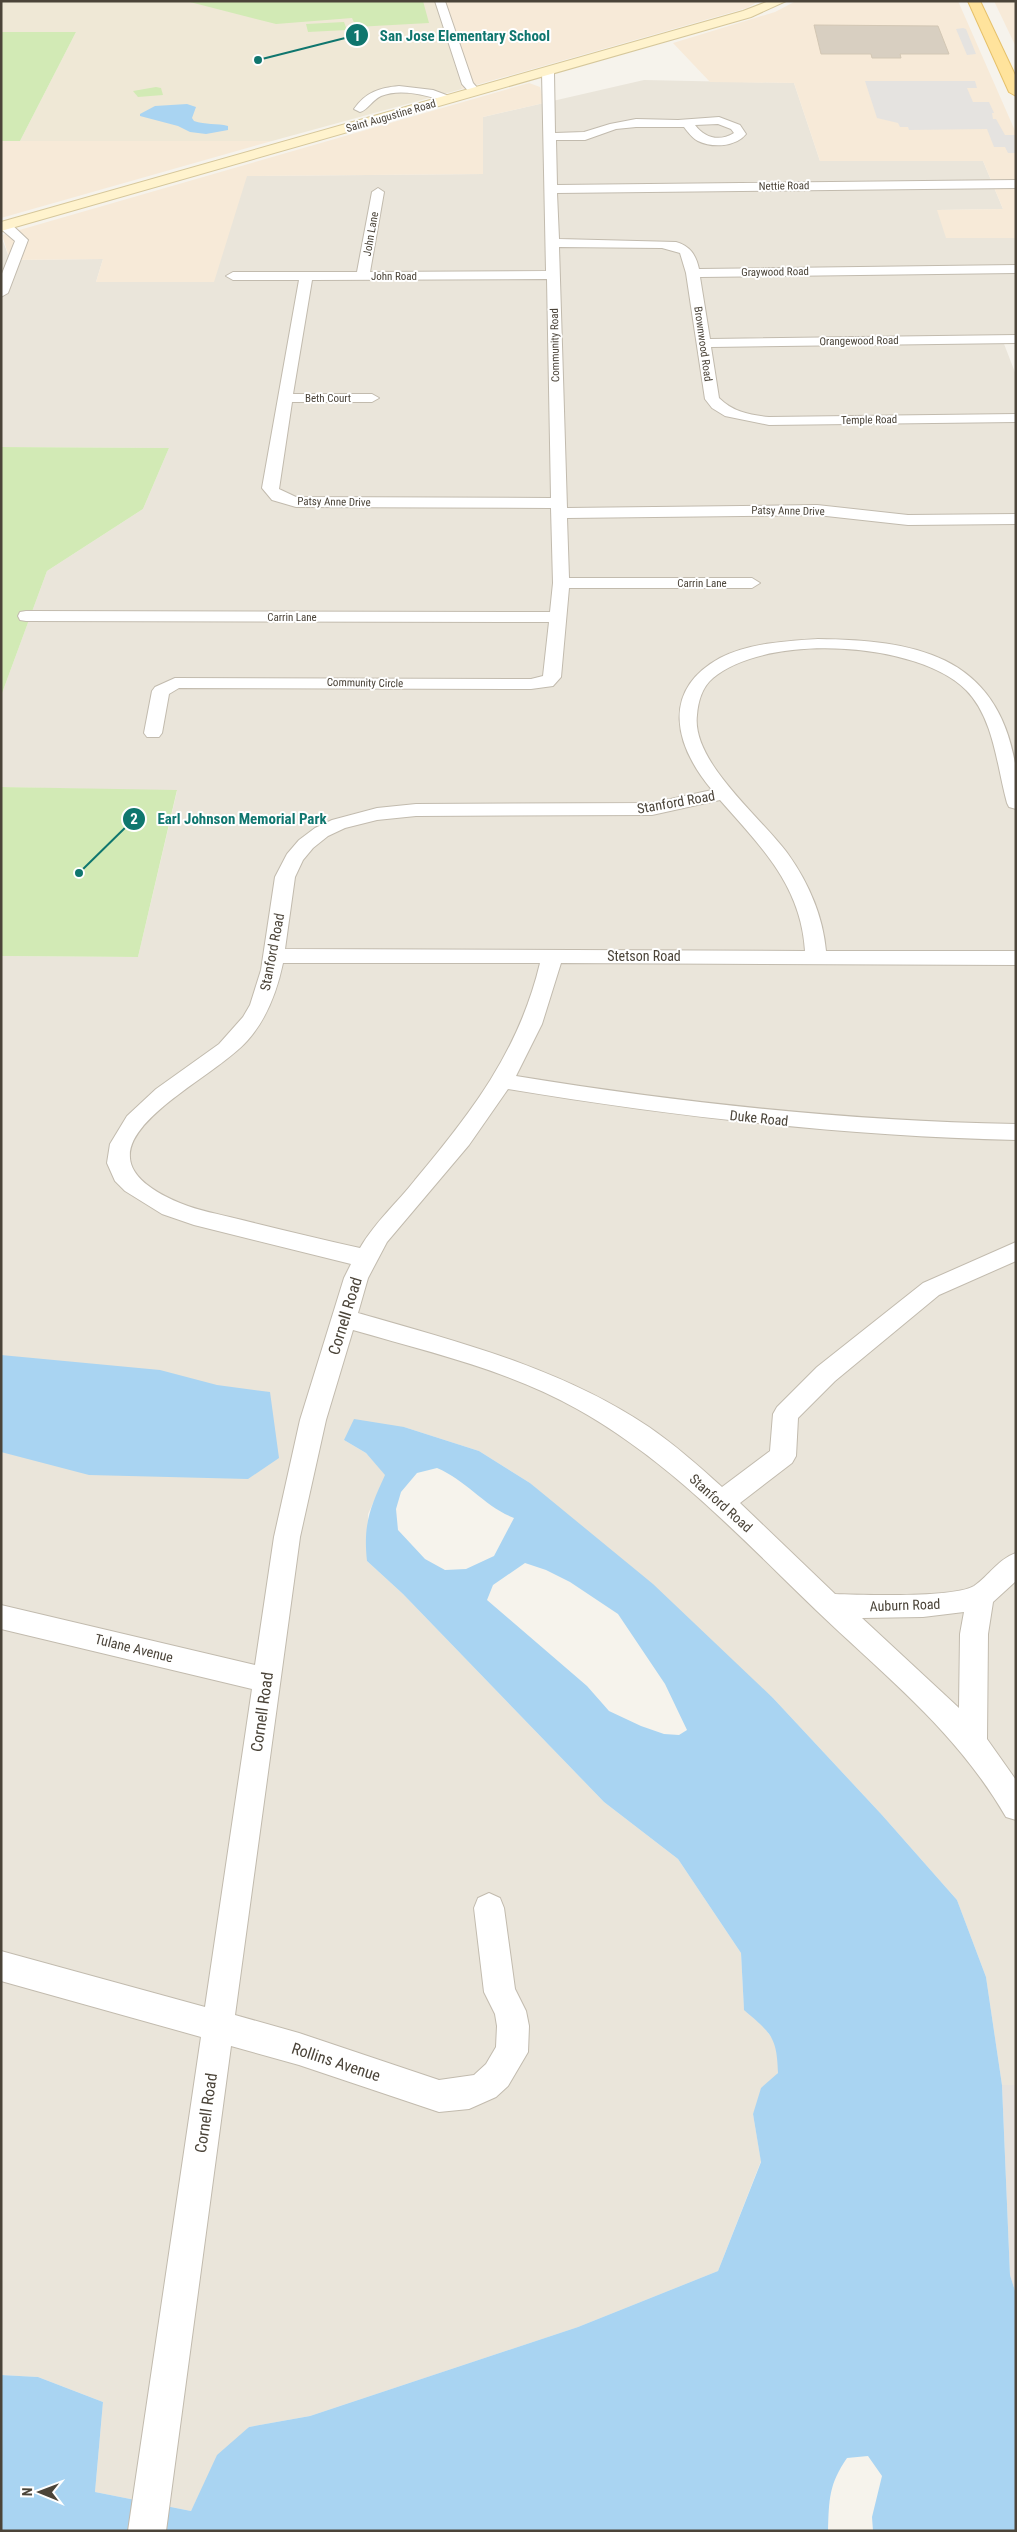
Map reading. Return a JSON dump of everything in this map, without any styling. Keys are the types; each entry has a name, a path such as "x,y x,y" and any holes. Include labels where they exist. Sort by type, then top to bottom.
{"main road":[{"name":"Saint Augustine Road","path":"3,226 548,72 747,14 780,1"},
{"path":"974,1 1016,92"}],"street":[{"path":"440,1 468,84 475,92"},
{"name":"Community Road","path":"548,72 561,583 559,618"},
{"path":"360,109 371,96 385,92 432,91 451,99"},
{"path":"551,138 585,136 623,124 683,122"},
{"name":"Nettie Road","path":"552,189 1016,184"},
{"name":"John Lane","path":"363,276 378,192"},
{"path":"1,293 6,272 22,240 3,226"},
{"path":"553,243 672,244 686,250 690,256 693,272"},
{"name":"Graywood Road","path":"693,272 1016,269"},
{"name":"Brownwood Road","path":"693,272 712,399 724,411"},
{"name":"John Road","path":"233,276 554,275"},
{"name":"Patsy Anne Drive","path":"306,276 270,488 272,493 284,500 559,508 817,510 908,520 1016,519"},
{"name":"Orangewood Road","path":"703,343 1016,339"},
{"name":"Beth Court","path":"285,398 372,398"},
{"name":"Temple Road","path":"724,411 751,419 769,421 1016,418"},
{"name":"Carrin Lane","path":"561,583 752,583"},
{"name":"Carrin Lane","path":"26,616 559,618"},
{"name":"Community Circle","path":"153,733 161,691 175,683 502,684 547,682 552,677 559,618"},
{"path":"816,956 812,921 804,899 781,858 756,825 706,770 690,737 689,704 697,684 707,674 738,656 754,651 795,645 879,648 899,651 937,664 959,675 985,700 992,717 1016,803"},
{"name":"Stanford Road","path":"365,1258 177,1211 147,1195 132,1183 120,1169 119,1152 123,1140 136,1119 167,1093 223,1053 245,1030 260,1006 267,986 285,876 291,860 307,842 332,826 379,813 416,810 652,809 726,793"},
{"name":"Stetson Road","path":"273,956 1016,958"},
{"name":"Cornell Road","path":"147,2531 287,1537 313,1420 356,1278 365,1258 383,1231 409,1204 485,1111 504,1081 533,1022 541,1000 552,956"},
{"name":"Duke Road","path":"504,1081 626,1102 776,1120 902,1129 1016,1132"},
{"path":"722,1502 783,1456 786,1414 826,1374 931,1289 1016,1251"},
{"name":"Stanford Road","path":"344,1318 506,1367 584,1401 647,1439 722,1502 829,1605 922,1690 973,1743 1016,1807"},
{"path":"973,1743 974,1634 980,1597 1016,1564"},
{"name":"Auburn Road","path":"829,1605 896,1608 944,1604 980,1597"},
{"name":"Tulane Avenue","path":"1,1617 267,1680"},
{"name":"Rollins Avenue","path":"1,1966 299,2049 439,2096 469,2093 485,2086 497,2075 512,2052 513,2026 510,2011 500,1992 489,1908"}],"shaded area":[{"path":"1,1 436,1 462,89 272,141 20,141 76,32 1,32"},
{"path":"436,1 759,1 747,8 462,89"},
{"path":"796,1 958,1 1016,133 1016,238 946,238 937,210 1003,209 983,161 820,161 794,83 710,82 673,43 775,12"},
{"path":"994,1 1016,1 1016,47"},
{"path":"956,29 966,29 976,54 967,55"},
{"path":"644,80 794,83 820,161 983,161 1003,209 938,210 947,238 1016,238 1016,336 1001,336 1016,375 1016,2085 1002,2085 986,1977 957,1900 882,1815 773,1698 530,1483 479,1451 404,1427 344,1440 366,1453 386,1475 368,1514 367,1561 403,1594 604,1802 678,1859 741,1953 744,2009 764,2027 778,2047 778,2073 753,2114 761,2161 718,2271 578,2327 310,2416 249,2427 201,2491 191,2511 95,2492 103,2402 38,2377 1,2375 1,956 138,957 177,791 1,787 1,696 47,571 143,509 169,448 1,447 1,236 10,260 103,259 96,282 246,176 483,174 483,117"},
{"path":"865,81 975,81 977,88 967,88 973,102 989,102 994,113 992,113 993,119 996,119 1005,135 1015,135 1016,153 1008,153 1005,147 994,147 987,129 909,130 908,127 900,127 898,123 877,118"},
{"path":"529,83 540,87 544,103 483,117 483,174 247,176 214,282 96,282 103,259 10,260 2,235"},
{"path":"1,141 272,141 1,218"},
{"path":"1002,2085 1016,2085 1016,2294 1010,2275"}],"green space":[{"path":"186,1 423,1 429,23 356,27 352,18 276,24"},
{"path":"344,22 347,30 308,32 306,24"},
{"path":"1,32 76,32 20,141 1,141"},
{"path":"156,87 161,88 163,95 138,97 133,91"},
{"path":"1,447 169,448 143,509 47,571 1,696"},
{"path":"1,787 177,790 138,957 1,956"}],"water":[{"path":"187,104 196,107 192,118 194,121 228,126 228,130 206,134 190,132 178,126 140,116 140,114 155,106"},
{"path":"1,1355 160,1370 217,1385 270,1392 279,1458 248,1479 89,1475 1,1452"},
{"path":"354,1419 404,1427 479,1451 530,1483 653,1584 773,1698 882,1815 957,1900 986,1977 1002,2085 1010,2275 1016,2294 1016,2531 873,2531 872,2517 882,2476 868,2456 847,2458 841,2467 831,2492 828,2531 1,2531 1,2375 38,2377 103,2402 95,2492 191,2511 217,2455 249,2427 310,2416 578,2327 718,2271 761,2162 753,2114 761,2088 778,2073 777,2061 771,2037 761,2024 744,2010 741,1953 678,1859 604,1802 403,1594 367,1561 366,1537 369,1516 385,1475 366,1453 344,1440","holes":["437,1468 457,1479 494,1507 514,1518 494,1556 466,1569 445,1570 425,1559 398,1530 396,1509 401,1492 417,1473","525,1563 546,1570 570,1582 618,1614 665,1684 687,1730 679,1735 664,1734 609,1711 587,1686 487,1600 493,1585"]}],"building":[{"path":"814,25 938,26 949,54 900,54 901,58 872,58 871,54 821,54"}],"place":[{"name":"San Jose Elementary School","path":"258,60"},
{"name":"Earl Johnson Memorial Park","path":"79,873"}]}
